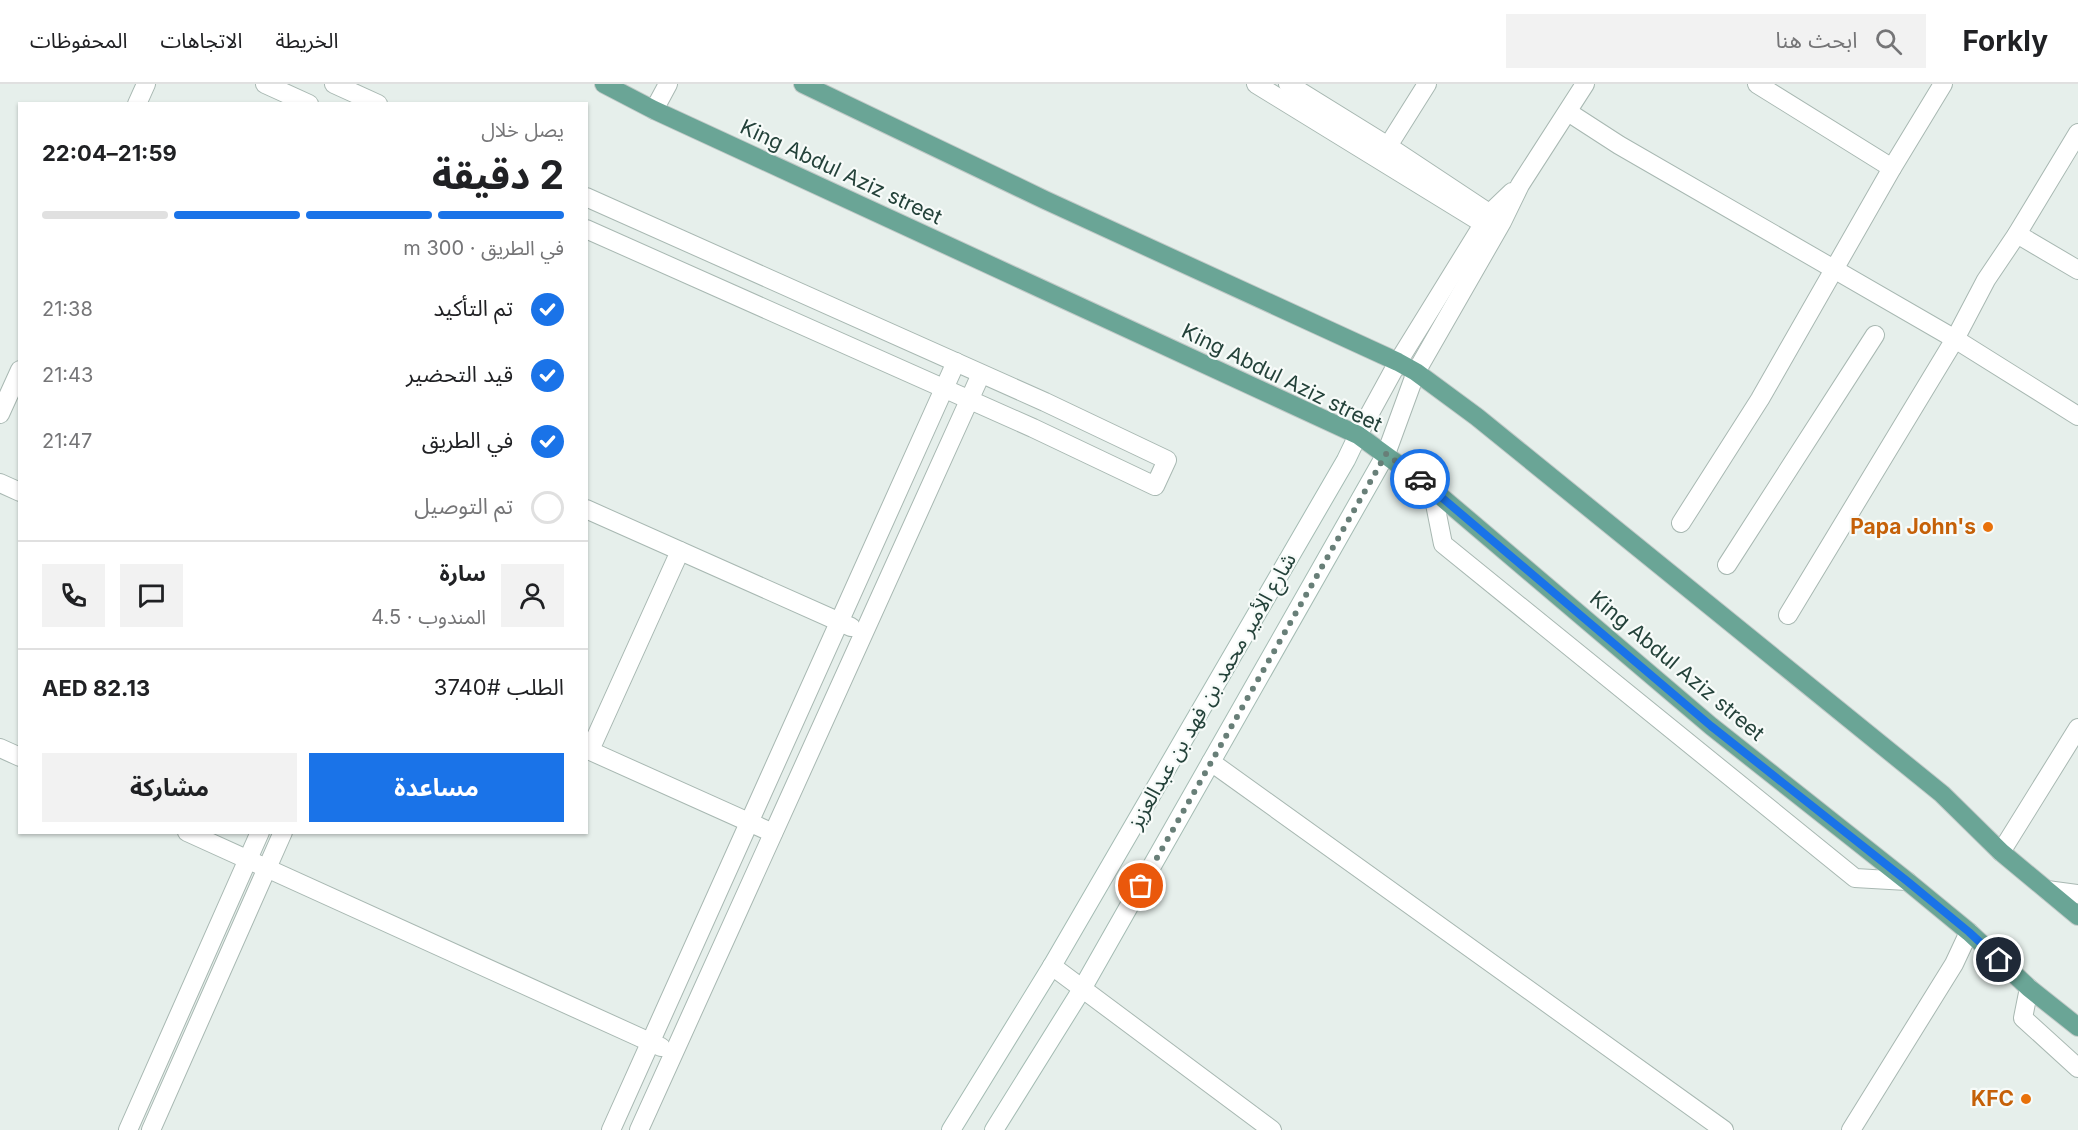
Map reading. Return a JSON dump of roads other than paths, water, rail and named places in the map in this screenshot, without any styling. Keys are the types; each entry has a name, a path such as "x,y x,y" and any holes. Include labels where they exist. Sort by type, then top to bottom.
{"main road":[{"path":"803,84 1045,200 1416,372 1477,417 1942,794 2001,852 2078,916"},
{"name":"King Abdul Aziz street","path":"612,86 654,110 1358,435 1432,489 1711,726 1907,881 1969,932 2029,988 2078,1027"}],"street":[{"path":"138,102 146,84"},
{"path":"265,84 305,102"},
{"path":"334,84 374,102"},
{"path":"654,110 668,84"},
{"path":"1256,84 1493,222"},
{"path":"1287,84 1388,146 1493,222"},
{"path":"1388,146 1428,84"},
{"path":"1493,222 1520,185 1585,84"},
{"path":"1757,84 1892,168"},
{"path":"1681,523 1760,399 1892,168 1943,84"},
{"path":"1568,112 1619,145 1956,339 2078,416"},
{"path":"1788,615 1956,339 1986,280 2017,234 2078,133"},
{"path":"588,198 1167,460 1155,486 968,399 588,230"},
{"name":"شارع الأمير محمد بن فهد بن عبدالعزيز","path":"951,1130 1052,966 1346,460 1398,362 1493,222"},
{"name":"شارع الأمير محمد بن فهد بن عبدالعزيز","path":"994,1130 1082,989 1386,454 1416,372 1493,222"},
{"path":"2017,234 2078,270"},
{"path":"1727,565 1875,335"},
{"path":"611,1130 956,363"},
{"path":"0,414 18,374"},
{"path":"639,1130 981,374"},
{"path":"0,483 18,491"},
{"path":"1432,489 1443,544 1855,878 1907,881"},
{"path":"588,510 863,633"},
{"path":"680,551 588,750 773,833"},
{"path":"2001,852 2078,728"},
{"path":"0,748 18,756"},
{"path":"1211,762 1724,1130"},
{"path":"191,834 674,1053"},
{"path":"128,1130 259,834"},
{"path":"151,1130 282,834"},
{"path":"2047,890 2078,894"},
{"path":"1851,1130 1954,964 1969,932"},
{"path":"1052,966 1250,1124 1272,1130"},
{"path":"2029,988 2023,1018 2078,1068"}],"place":[{"name":"Papa John's","path":"1988,527"},
{"name":"KFC","path":"2026,1099"}]}
